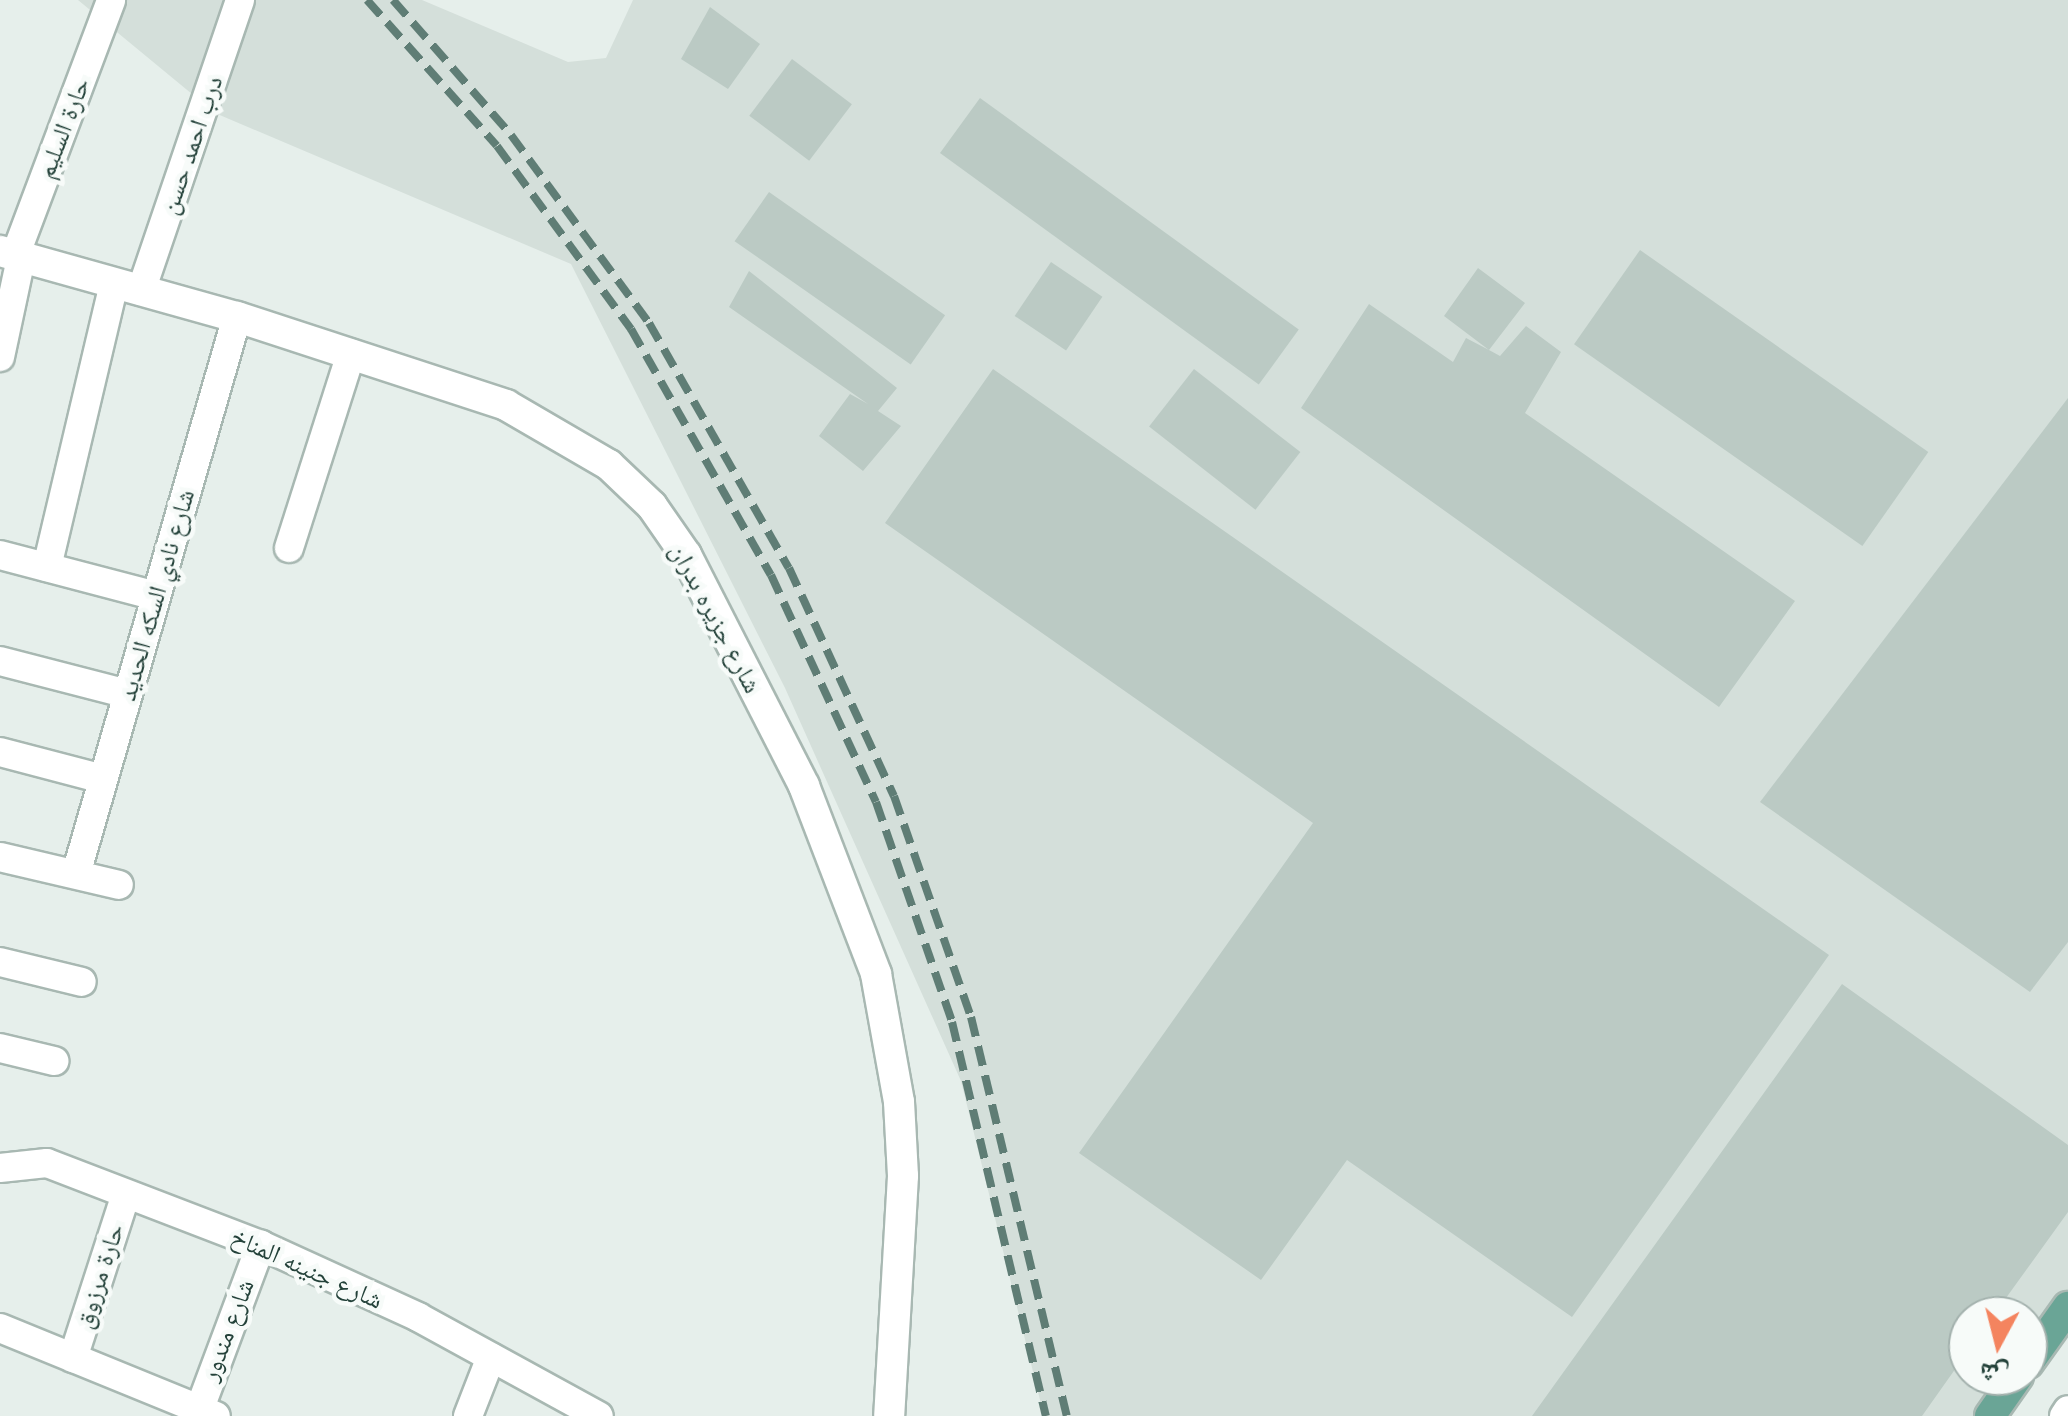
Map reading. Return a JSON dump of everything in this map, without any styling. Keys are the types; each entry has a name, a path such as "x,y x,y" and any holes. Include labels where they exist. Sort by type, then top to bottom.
{"main road":[{"path":"2048,1334 2068,1306"}],"street":[{"name":"حارة السليم","path":"0,356 12,255 111,0"},
{"name":"درب احمد حسن","path":"47,567 128,287 240,0"},
{"name":"شارع جزيره بدران","path":"12,255 237,317 506,405 610,464 686,555 804,786 876,974 900,1102 903,1176 889,1416"},
{"name":"شارع نادي السكه الحديد","path":"76,874 237,317"},
{"path":"289,548 351,354"},
{"path":"0,555 156,596"},
{"path":"0,661 128,694"},
{"path":"0,752 103,780"},
{"path":"0,857 119,886"},
{"path":"0,962 82,982"},
{"path":"0,1048 54,1062"},
{"name":"شارع جنينه المناخ","path":"0,1168 47,1163 261,1245 490,1356 599,1416"},
{"name":"حارة مرزوق","path":"73,1358 126,1194"},
{"name":"شارع مندور","path":"204,1414 261,1245"},
{"path":"0,1328 204,1414"},
{"path":"468,1416 490,1356"},
{"path":"2064,1416 2068,1410"}],"shaded area":[{"path":"78,0 422,0 568,62 606,58 633,0 2068,0 2068,1316 2048,1345 2048,1296 1948,1296 1948,1396 2013,1396 1999,1416 1044,1416 961,1081 785,688 571,264 215,113"}],"building":[{"path":"710,7 760,44 728,89 681,59"},
{"path":"792,59 852,104 809,161 749,116"},
{"path":"980,98 1299,330 1259,385 940,153"},
{"path":"769,192 945,315 911,364 735,241"},
{"path":"1640,250 1928,452 1862,546 1574,344"},
{"path":"1051,262 1102,297 1066,351 1015,316"},
{"path":"1478,268 1525,303 1489,350 1444,316"},
{"path":"749,271 897,388 878,411 901,426 863,471 819,436 850,394 868,404 729,307"},
{"path":"1369,304 1453,362 1466,338 1500,356 1526,326 1561,352 1525,413 1795,601 1719,707 1301,408"},
{"path":"993,369 1829,955 1572,1317 1347,1160 1261,1280 1079,1153 1313,823 885,523"},
{"path":"1194,369 1300,452 1255,510 1149,427"},
{"path":"2068,398 2068,942 2030,992 1760,802"},
{"path":"1842,984 2068,1145 2068,1212 2007,1296 1948,1296 1948,1379 1922,1416 1532,1416"}],"railway":[{"path":"367,0 497,146 631,329 771,575 876,802 952,1022 1046,1416"},
{"path":"393,0 511,135 649,323 789,568 894,796 971,1017 1067,1416"}]}
